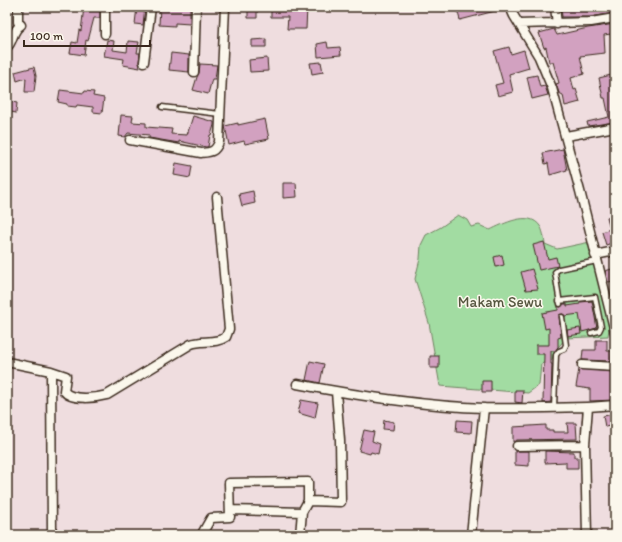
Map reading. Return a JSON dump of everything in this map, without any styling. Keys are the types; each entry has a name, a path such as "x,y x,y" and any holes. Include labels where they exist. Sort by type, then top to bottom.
{"street":[{"path":"7,47 10,45 14,32 21,25 18,22 18,7"},
{"path":"105,34 106,7"},
{"path":"144,62 151,7"},
{"path":"194,72 196,7"},
{"path":"130,140 201,153 210,152 216,149 219,142 225,7"},
{"path":"510,7 539,56 547,73 566,136 615,332"},
{"path":"555,7 558,24"},
{"path":"519,24 591,22 615,18"},
{"path":"566,136 615,127"},
{"path":"7,362 51,371 66,376 64,390 68,394 88,398 97,398 107,395 190,344 202,341 218,341 226,337 229,329 217,197"},
{"path":"596,258 615,251"},
{"path":"582,365 615,367"},
{"path":"51,371 52,535"},
{"path":"297,384 353,395 484,408 554,408 615,405"},
{"path":"308,501 341,502 340,440 336,392"},
{"path":"587,535 585,445 588,407"},
{"path":"471,535 484,408"},
{"path":"517,446 585,445"},
{"path":"204,535 203,532 211,518 230,517 229,483 308,482 308,501 302,512 300,535"},
{"path":"230,510 302,512"}],"lane":[{"path":"162,107 220,114"},
{"path":"591,333 599,331 602,327 596,298 594,296 559,303 554,272 559,269 596,258"},
{"path":"597,304 607,302"},
{"path":"554,408 556,355 559,351 564,349 566,345 562,317"}],"green space":[{"name":"Makam Sewu","path":"458,215 467,220 471,227 479,225 490,230 516,220 529,219 535,221 543,232 545,244 557,249 590,242 602,297 610,322 608,336 566,338 554,352 552,360 541,364 539,385 528,393 440,386 429,323 415,279 420,259 421,245 426,235"}],"building":[{"path":"84,7 100,7 100,18 94,18 88,41 86,40 84,55 70,53 72,42 77,43 79,30 81,31"},
{"path":"137,7 145,7 143,25 135,24"},
{"path":"160,7 190,7 190,24 175,23 175,26 159,25"},
{"path":"248,7 257,7 257,18 248,18"},
{"path":"271,7 307,7 306,29 287,29 288,17 271,17"},
{"path":"465,7 466,9 475,7 502,7 503,9 460,20 457,9"},
{"path":"561,7 615,7 615,13 590,17 562,17"},
{"path":"615,24 615,37 611,37 611,34 604,35 605,53 580,56 584,74 571,78 574,90 576,89 580,102 565,106 563,95 559,93 556,84 559,83 553,62 549,62 546,47 544,48 539,33 554,29 557,35"},
{"path":"266,39 266,47 252,47 252,40"},
{"path":"107,40 114,41 113,50 127,52 128,41 139,42 137,53 140,53 140,68 123,65 124,59 104,56"},
{"path":"327,42 328,48 340,47 341,55 318,57 317,44"},
{"path":"509,47 511,54 524,50 529,68 509,74 513,92 498,96 495,85 503,83 494,51"},
{"path":"171,53 189,55 189,72 169,70"},
{"path":"267,58 268,71 250,72 249,60"},
{"path":"321,62 323,72 312,74 310,63"},
{"path":"200,64 217,65 215,79 212,79 208,94 193,90 199,73"},
{"path":"34,67 36,76 34,92 25,92 26,78 17,81 15,72"},
{"path":"615,74 615,122 588,126 587,122 609,117 599,78"},
{"path":"537,75 540,87 545,86 548,95 532,99 527,77"},
{"path":"60,90 84,93 85,91 94,92 93,96 104,98 102,113 93,112 93,107 77,105 76,107 67,106 67,104 58,102"},
{"path":"7,101 17,103 16,113 7,111"},
{"path":"121,115 133,116 132,122 146,123 146,127 172,129 171,134 187,135 193,116 214,122 214,125 210,135 208,147 206,147 179,141 179,143 149,138 149,135 128,133 125,137 119,136"},
{"path":"265,119 269,139 245,144 244,141 229,145 225,126 238,123 238,125"},
{"path":"563,149 567,170 550,175 548,163 545,164 543,153"},
{"path":"176,163 192,166 190,178 174,175"},
{"path":"283,183 296,183 297,197 283,198"},
{"path":"253,191 255,203 242,206 239,194"},
{"path":"615,215 615,242 606,245 602,232 610,229 607,217"},
{"path":"544,242 548,259 556,257 558,266 539,270 533,245"},
{"path":"502,255 504,265 496,267 494,257"},
{"path":"615,268 615,281 608,282 605,271"},
{"path":"532,269 538,289 526,290 521,272"},
{"path":"592,301 597,328 582,332 579,314 565,316 563,314 559,315 561,337 558,338 558,347 555,351 551,351 551,402 543,403 544,354 536,354 536,345 549,345 549,328 545,329 542,313 558,310 558,306 561,307 563,304 567,304 567,306 580,304 580,302"},
{"path":"580,328 581,334 568,336 567,330"},
{"path":"596,340 607,340 607,351 612,351 611,361 582,360 583,350 596,350"},
{"path":"430,356 439,356 439,368 430,368"},
{"path":"310,361 324,364 320,383 306,380"},
{"path":"579,369 615,372 615,400 590,401 590,389 576,387"},
{"path":"482,381 491,381 491,392 482,392"},
{"path":"515,390 523,390 522,403 515,402"},
{"path":"301,400 318,403 315,418 298,413"},
{"path":"615,414 615,425 605,427 603,416"},
{"path":"384,420 394,422 393,430 383,429"},
{"path":"457,420 472,421 471,433 456,432"},
{"path":"567,423 576,423 577,439 517,440 513,442 513,427 546,425 546,430 553,430 553,432 568,432"},
{"path":"364,430 374,432 372,441 380,444 378,454 371,452 370,454 359,451"},
{"path":"515,451 529,451 529,466 515,465"},
{"path":"545,451 574,452 574,457 578,457 578,468 566,468 566,462 545,463"}]}
